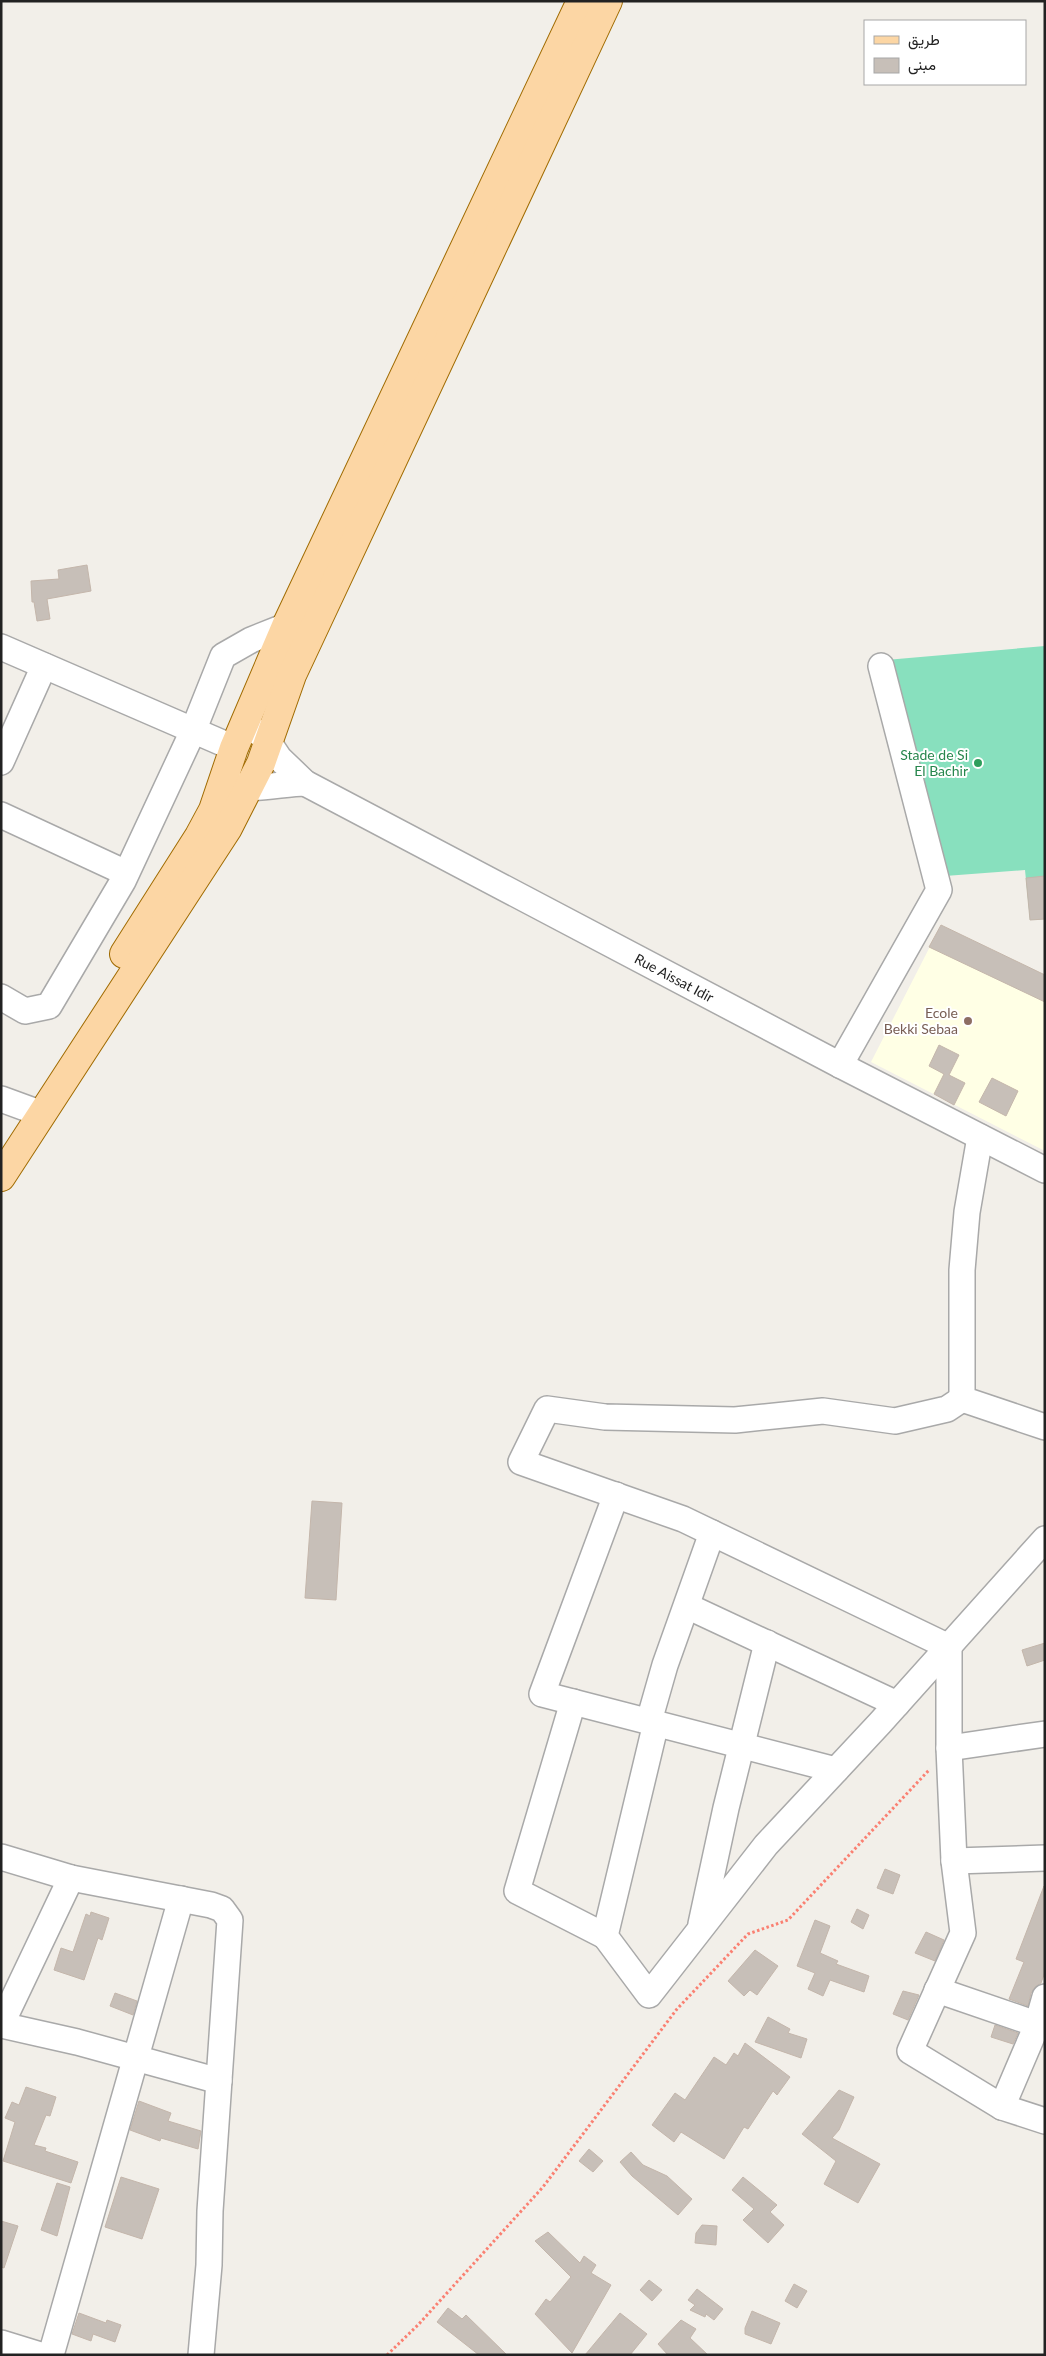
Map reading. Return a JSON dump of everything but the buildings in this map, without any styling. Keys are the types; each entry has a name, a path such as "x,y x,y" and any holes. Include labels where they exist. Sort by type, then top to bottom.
{"main road":[{"path":"1,1143 199,836 213,810 237,740 286,626 581,1"},
{"path":"1,1177 23,1107 212,856 248,789 292,675 608,1"}],"street":[{"path":"1,997 26,1011 49,1006 126,873 193,731 223,656 251,640 286,626"},
{"path":"1,646 193,731 237,740 254,731 268,741 279,758 304,783"},
{"path":"1,762 44,666"},
{"path":"840,1065 939,890 881,666"},
{"path":"224,776 232,784 248,789 276,784 304,783"},
{"name":"Rue Aissat Idir","path":"304,783 840,1065 1045,1170"},
{"path":"1,815 126,873"},
{"path":"962,1399 962,1270 967,1212 980,1137"},
{"path":"962,1399 1045,1427"},
{"path":"949,1647 683,1519 521,1462 547,1408 605,1417 734,1420 823,1411 895,1421 947,1409 962,1399"},
{"path":"616,1495 542,1694 836,1770"},
{"path":"606,1936 665,1665 712,1533"},
{"path":"573,1702 517,1891 606,1936 648,1995 700,1931 766,1844 897,1704 1045,1539"},
{"path":"687,1606 897,1704"},
{"path":"700,1931 767,1643"},
{"path":"949,1647 949,1748 954,1861 963,1933 910,2051 1002,2107 1045,2121"},
{"path":"949,1748 1045,1734"},
{"path":"1,1857 71,1878 222,1909 230,1920 210,2211 209,2265 201,2355"},
{"path":"954,1861 1045,1858"},
{"path":"71,1878 1,2025 136,2058 219,2081"},
{"path":"50,2355 181,1900"},
{"path":"937,1990 1041,2026"},
{"path":"1002,2107 1041,2026 1045,1997"},
{"path":"1,2343 40,2355"}],"path":[{"path":"388,2355 418,2325 543,2187 677,2009 748,1934 788,1920 949,1748"}],"shaded area":[{"name":"Ecole Bekki Sebaa","path":"941,925 1045,975 1045,1151 871,1062"}],"green space":[{"name":"Stade de Si El Bachir","path":"1045,646 1045,919 1030,920 1025,870 945,876 886,660"}],"place":[{"name":"Stade de Si El Bachir","path":"978,763"},
{"name":"Ecole Bekki Sebaa","path":"968,1021"}]}
